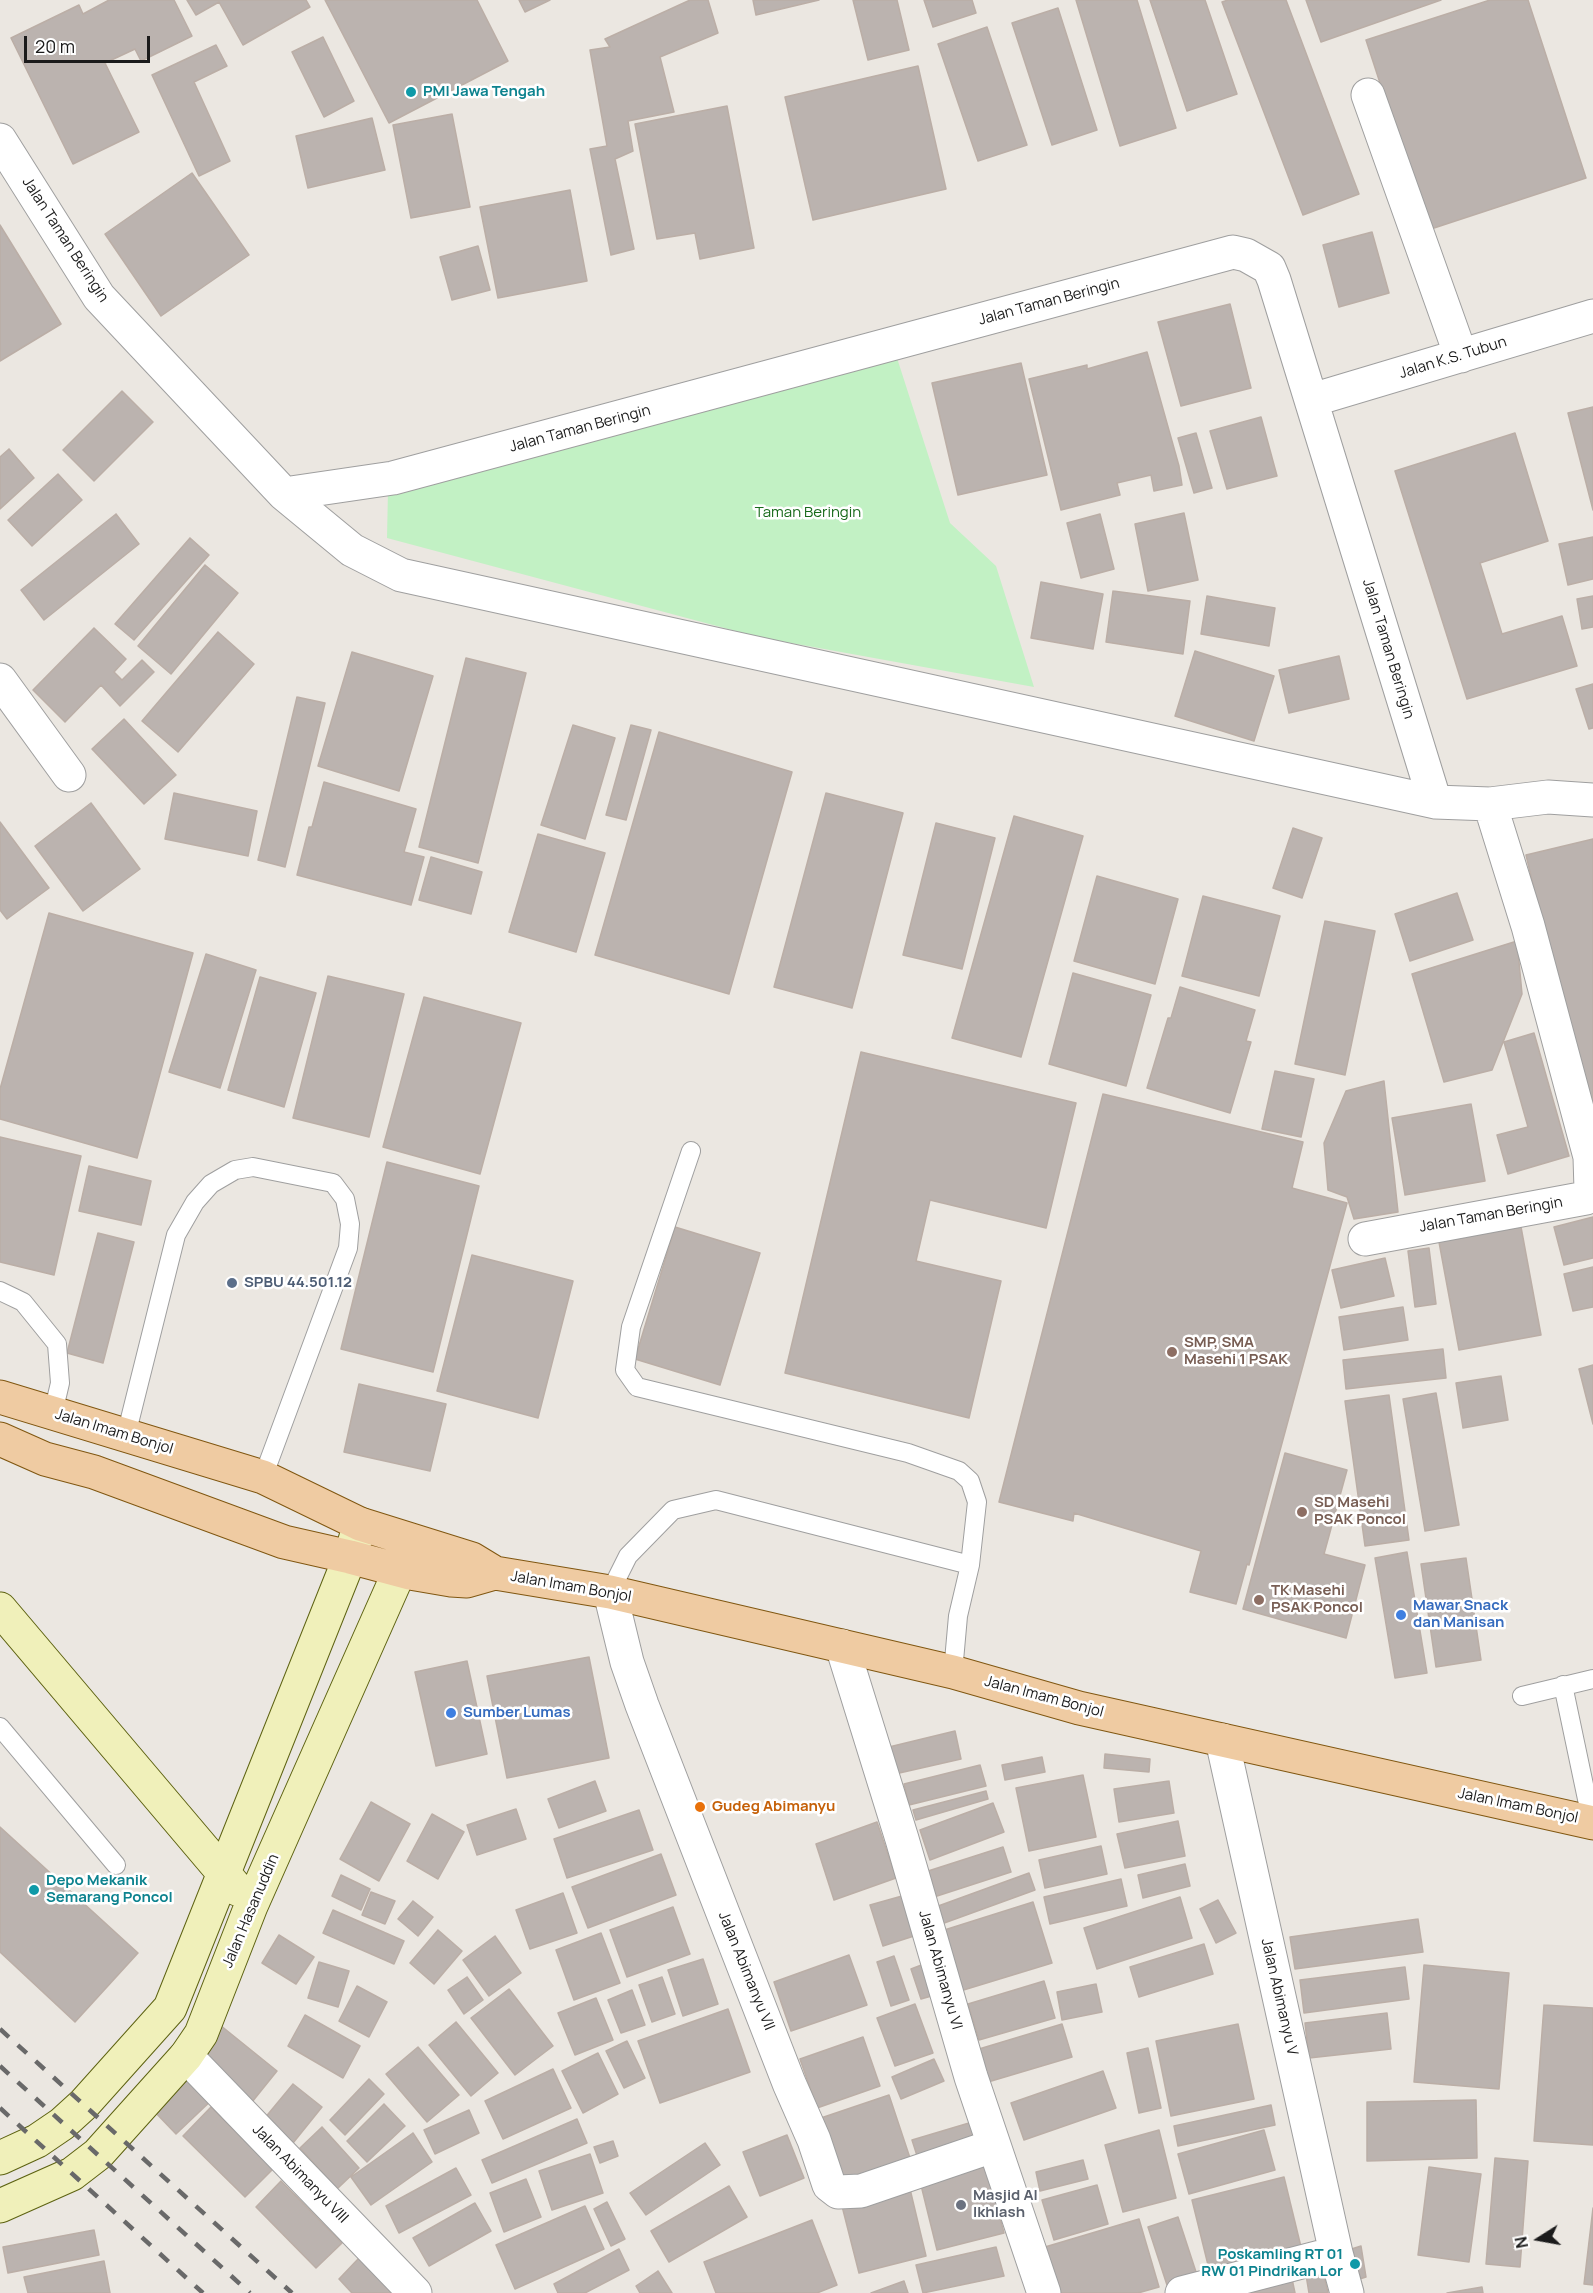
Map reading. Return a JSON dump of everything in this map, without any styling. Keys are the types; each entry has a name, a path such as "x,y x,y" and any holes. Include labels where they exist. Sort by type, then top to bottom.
{"main road":[{"name":"Jalan Imam Bonjol","path":"0,1397 263,1477 360,1524 405,1556"},
{"name":"Jalan Imam Bonjol","path":"0,1439 45,1459 93,1472 284,1542 350,1557 405,1556 472,1559 495,1573 610,1592 953,1672 1079,1708 1593,1823"}],"street":[{"path":"1368,95 1461,356"},
{"name":"Jalan Taman Beringin","path":"0,140 99,297 284,494 352,550 400,575 1435,802 1490,804 1528,926 1587,1145 1592,1177 1591,1190 1586,1198 1365,1239"},
{"name":"Jalan Taman Beringin","path":"284,494 393,478 1233,252 1246,255 1269,268 1312,400 1435,802"},
{"name":"Jalan K.S. Tubun","path":"1312,400 1593,316"},
{"path":"0,680 69,775"},
{"path":"1490,804 1548,797 1593,800"},
{"path":"0,2158 37,2141 62,2124 84,2104 170,2008 350,1557 360,1524"},
{"name":"Jalan Hasanuddin","path":"0,2206 72,2174 98,2154 186,2056 201,2034 251,1906 405,1556"},
{"name":"Jalan Abimanyu VII","path":"610,1592 627,1662 642,1705 789,2083 814,2140 829,2185 838,2192 861,2191 993,2146"},
{"path":"0,1609 251,1906"},
{"name":"Jalan Abimanyu VI","path":"842,1646 993,2146 1044,2293"},
{"name":"Jalan Abimanyu V","path":"1222,1740 1336,2253 1347,2293"},
{"name":"Jalan Abimanyu VIII","path":"186,2056 415,2293"},
{"path":"1182,2293 1336,2253"}],"lane":[{"path":"691,1151 631,1327 626,1370 637,1387 908,1453 959,1471 970,1481 977,1502 970,1565 958,1616 953,1672"},
{"path":"126,1435 176,1235 195,1203 211,1184 235,1170 253,1167 333,1183 345,1199 350,1224 348,1248 263,1477"},
{"path":"0,1292 23,1302 57,1344 60,1383 53,1413"},
{"path":"610,1592 628,1556 673,1510 716,1500 970,1565"},
{"path":"1522,1696 1593,1679"},
{"path":"1563,1685 1593,1823"},
{"path":"0,1727 116,1865"}],"green space":[{"name":"Taman Beringin","path":"897,358 950,523 996,566 1034,687 758,637 387,538 388,490"}],"building":[{"path":"109,0 174,0 192,36 141,61 135,49 105,63 139,132 73,164 11,38 79,5 83,14"},
{"path":"187,0 306,0 310,7 243,45 219,2 196,15"},
{"name":"PMI Jawa Tengah","path":"325,0 477,0 508,61 389,123"},
{"path":"519,0 550,0 525,12"},
{"path":"690,0 708,0 718,33 660,57 674,112 628,121 633,151 615,159 634,249 611,255 590,149 607,146 590,50 610,47 605,39"},
{"path":"753,0 819,0 756,15"},
{"path":"853,0 897,0 909,50 868,60"},
{"path":"924,0 972,0 976,13 933,27"},
{"path":"1076,0 1137,0 1176,128 1120,146"},
{"path":"1150,0 1205,0 1237,94 1187,111"},
{"path":"1228,0 1286,0 1359,194 1303,215 1222,2"},
{"path":"1306,0 1441,0 1321,42"},
{"path":"1490,0 1528,0 1586,178 1428,230 1366,40"},
{"path":"1058,8 1097,130 1052,145 1012,23"},
{"path":"987,27 1027,145 978,161 938,44"},
{"path":"323,37 354,101 324,117 292,52"},
{"path":"216,45 227,66 194,82 230,161 199,176 152,75"},
{"path":"918,66 946,189 813,220 785,97"},
{"path":"727,106 754,248 700,259 695,233 657,239 635,124"},
{"path":"452,114 470,207 411,218 393,125"},
{"path":"372,118 385,170 308,188 296,136"},
{"path":"192,173 249,255 161,316 105,234"},
{"path":"570,190 587,281 498,298 480,207"},
{"path":"0,225 61,324 0,361"},
{"path":"1372,232 1389,293 1339,307 1323,245"},
{"path":"478,246 490,290 452,300 440,257"},
{"path":"1230,304 1251,388 1181,406 1158,322"},
{"path":"1147,352 1179,466 1182,485 1154,491 1151,475 1117,483 1120,495 1061,510 1029,379 1087,365 1087,369"},
{"path":"1021,363 1047,475 958,495 932,383"},
{"path":"122,391 153,422 94,481 63,450"},
{"path":"1593,407 1593,510 1568,413"},
{"path":"1261,417 1277,476 1227,489 1210,431"},
{"path":"1196,433 1212,488 1194,493 1178,438"},
{"path":"1515,433 1548,541 1480,563 1502,634 1562,616 1577,666 1467,699 1395,471"},
{"path":"9,449 34,478 0,509 0,457"},
{"path":"58,474 82,500 32,546 8,520"},
{"path":"1184,513 1198,580 1148,591 1135,524"},
{"path":"116,514 139,544 44,620 21,590"},
{"path":"1100,514 1114,569 1081,578 1067,523"},
{"path":"1593,537 1593,579 1568,585 1559,544"},
{"path":"190,538 209,555 134,640 115,624"},
{"path":"205,565 238,593 171,674 138,646"},
{"path":"1041,582 1103,594 1093,649 1031,638"},
{"path":"1113,591 1190,601 1183,654 1106,642"},
{"path":"1207,596 1275,608 1269,646 1201,634"},
{"path":"1593,596 1593,627 1582,629 1577,599"},
{"path":"94,628 126,659 114,672 122,680 142,660 154,672 120,706 101,685 65,722 33,690"},
{"path":"218,632 254,664 178,752 142,721"},
{"path":"1195,651 1274,676 1254,741 1175,716"},
{"path":"352,652 433,676 399,791 318,766"},
{"path":"1339,656 1349,699 1289,713 1279,670"},
{"path":"466,658 526,673 478,863 419,847"},
{"path":"1593,684 1593,728 1589,729 1576,689"},
{"path":"297,697 325,703 285,867 258,860"},
{"path":"124,719 176,775 144,804 92,749"},
{"path":"573,725 615,738 585,839 541,825"},
{"path":"631,725 651,730 626,820 606,815"},
{"path":"659,732 792,772 729,994 595,955"},
{"path":"324,782 416,809 404,852 424,857 411,905 297,875 309,827 312,827"},
{"path":"174,793 257,811 248,856 165,839"},
{"path":"826,793 903,813 852,1008 774,987"},
{"path":"91,803 140,869 83,911 35,846"},
{"path":"1014,816 1083,836 1021,1057 952,1038"},
{"path":"0,822 49,888 7,919 0,910"},
{"path":"936,823 995,838 962,969 903,955"},
{"path":"1293,828 1322,838 1302,898 1273,888"},
{"path":"538,834 605,853 576,952 509,932"},
{"path":"1593,839 1593,1139 1526,855"},
{"path":"431,857 482,872 471,914 419,900"},
{"path":"1097,876 1178,899 1155,984 1074,961"},
{"path":"1457,893 1473,940 1410,961 1395,914"},
{"path":"1203,896 1280,916 1259,996 1182,976"},
{"path":"49,913 193,953 137,1158 0,1119 0,1089"},
{"path":"1325,921 1375,931 1345,1075 1295,1064"},
{"path":"1517,941 1522,994 1492,1070 1444,1082 1412,974"},
{"path":"206,954 256,970 220,1088 169,1072"},
{"path":"1073,973 1151,995 1126,1086 1049,1064"},
{"path":"328,976 404,994 369,1137 293,1118"},
{"path":"260,977 316,993 284,1107 228,1090"},
{"path":"1180,987 1255,1010 1246,1041 1251,1042 1230,1113 1147,1088"},
{"path":"424,997 521,1023 480,1174 383,1147"},
{"path":"1534,1033 1569,1156 1508,1174 1497,1135 1528,1127 1504,1042"},
{"path":"861,1052 1076,1103 1046,1228 930,1200 916,1261 1001,1281 969,1418 785,1373"},
{"path":"1275,1071 1314,1079 1301,1137 1262,1129"},
{"path":"1384,1081 1398,1212 1354,1219 1347,1197 1328,1190 1324,1143 1346,1091"},
{"name":"SMP, SMA Masehi 1 PSAK","path":"1103,1094 1303,1142 1292,1188 1347,1203 1249,1565 1247,1564 1236,1604 1190,1592 1201,1551 1074,1513 1073,1521 999,1502"},
{"path":"1471,1104 1485,1181 1405,1195 1392,1118"},
{"path":"0,1137 81,1156 54,1275 0,1262"},
{"path":"387,1162 479,1186 433,1372 341,1349"},
{"path":"89,1166 151,1181 141,1225 79,1211"},
{"path":"1593,1217 1593,1258 1564,1265 1554,1227"},
{"path":"675,1227 760,1253 720,1385 635,1359"},
{"path":"1521,1227 1541,1335 1459,1350 1439,1242"},
{"path":"98,1233 134,1242 103,1363 67,1353"},
{"path":"1429,1248 1436,1304 1415,1307 1408,1251"},
{"path":"472,1255 573,1281 538,1418 437,1391"},
{"path":"1385,1258 1394,1296 1341,1308 1332,1270"},
{"path":"1593,1267 1593,1307 1573,1311 1564,1274"},
{"path":"1403,1307 1408,1340 1344,1350 1339,1317"},
{"path":"1443,1349 1446,1378 1346,1389 1343,1360"},
{"path":"1593,1365 1593,1424 1579,1369"},
{"path":"1501,1376 1508,1420 1463,1428 1456,1383"},
{"path":"359,1384 446,1404 430,1471 344,1452"},
{"path":"1436,1393 1459,1525 1425,1531 1403,1399"},
{"path":"1389,1395 1409,1540 1365,1546 1345,1401"},
{"name":"SD Masehi PSAK Poncol","path":"1285,1453 1347,1470 1324,1554 1365,1565 1346,1638 1243,1609"},
{"name":"Mawar Snack dan Manisan","path":"1407,1552 1427,1673 1395,1678 1375,1558"},
{"path":"1466,1558 1481,1660 1436,1667 1421,1564"},
{"path":"589,1657 609,1758 507,1778 487,1676"},
{"name":"Sumber Lumas","path":"467,1661 487,1754 436,1766 415,1672"},
{"path":"955,1731 961,1759 895,1774 889,1747"},
{"path":"1105,1754 1150,1759 1149,1772 1104,1768"},
{"path":"1042,1757 1045,1772 1005,1780 1002,1765"},
{"path":"980,1765 986,1786 909,1805 904,1784"},
{"path":"1083,1775 1096,1837 1029,1851 1016,1788"},
{"path":"595,1781 606,1811 559,1828 548,1799"},
{"path":"1169,1781 1174,1813 1119,1822 1114,1789"},
{"path":"986,1791 988,1799 916,1820 913,1810"},
{"path":"371,1802 410,1824 379,1881 340,1859"},
{"path":"993,1803 1004,1832 930,1860 920,1830"},
{"path":"516,1809 526,1839 477,1855 467,1825"},
{"path":"639,1810 653,1850 567,1878 554,1839"},
{"path":"432,1814 464,1832 438,1879 407,1861"},
{"path":"1178,1821 1185,1856 1125,1868 1117,1834"},
{"path":"877,1822 896,1878 834,1900 816,1844"},
{"name":"Depo Mekanik Semarang Poncol","path":"0,1827 138,1953 75,2022 0,1952"},
{"path":"1101,1846 1107,1874 1045,1888 1039,1860"},
{"path":"1003,1847 1011,1872 934,1897 925,1872"},
{"path":"661,1854 676,1895 588,1928 572,1887"},
{"path":"1185,1864 1190,1886 1143,1898 1138,1875"},
{"path":"1029,1873 1035,1890 936,1926 930,1909"},
{"path":"341,1875 370,1889 361,1910 332,1896"},
{"path":"1121,1879 1127,1906 1050,1924 1044,1897"},
{"path":"371,1892 395,1901 385,1924 362,1915"},
{"path":"563,1893 577,1933 530,1949 516,1910"},
{"path":"902,1896 914,1936 883,1946 870,1905"},
{"path":"1180,1897 1192,1938 1097,1969 1084,1928"},
{"path":"1218,1900 1236,1933 1216,1943 1200,1909"},
{"path":"413,1901 433,1917 418,1936 398,1919"},
{"path":"1033,1902 1052,1963 957,1992 938,1932"},
{"path":"673,1907 690,1954 627,1977 610,1930"},
{"path":"333,1910 404,1941 394,1964 323,1933"},
{"path":"1418,1919 1423,1952 1295,1969 1290,1937"},
{"path":"438,1930 462,1951 434,1984 410,1963"},
{"path":"601,1933 620,1983 574,2000 556,1950"},
{"path":"279,1935 314,1957 296,1984 262,1963"},
{"path":"495,1936 521,1973 489,1996 463,1960"},
{"path":"1204,1944 1213,1974 1139,1997 1130,1967"},
{"path":"849,1955 867,2005 791,2031 774,1982"},
{"path":"894,1956 909,2000 891,2006 877,1962"},
{"path":"703,1959 718,2004 683,2016 668,1970"},
{"path":"319,1962 349,1971 338,2007 308,1998"},
{"path":"924,1964 935,1995 921,1999 911,1969"},
{"path":"1424,1965 1509,1973 1499,2089 1414,2082"},
{"path":"1405,1967 1409,1999 1304,2013 1300,1980"},
{"path":"467,1977 483,2000 464,2014 448,1990"},
{"path":"662,1977 675,2014 652,2022 639,1985"},
{"path":"1044,1981 1055,2018 979,2040 968,2004"},
{"path":"1096,1984 1102,2012 1062,2020 1057,1992"},
{"path":"357,1986 387,2002 369,2037 339,2021"},
{"path":"509,1989 553,2046 515,2075 471,2018"},
{"path":"632,1990 645,2025 621,2033 608,2000"},
{"path":"596,1998 613,2040 575,2055 558,2013"},
{"path":"915,2004 933,2053 895,2066 877,2018"},
{"path":"1544,2005 1593,2008 1593,2145 1534,2141"},
{"path":"728,2009 750,2072 660,2103 638,2041"},
{"path":"1387,2013 1391,2049 1309,2058 1305,2023"},
{"path":"305,2015 360,2046 343,2078 288,2046"},
{"path":"456,2022 498,2073 471,2096 429,2045"},
{"path":"1062,2024 1072,2057 988,2082 979,2049"},
{"path":"1238,2024 1254,2099 1171,2116 1156,2041"},
{"path":"220,2025 277,2071 252,2102 194,2057"},
{"path":"863,2037 880,2086 817,2108 800,2059"},
{"path":"627,2041 645,2078 624,2088 606,2051"},
{"path":"418,2047 459,2095 427,2122 386,2074"},
{"path":"1148,2048 1161,2108 1139,2113 1127,2053"},
{"path":"598,2053 618,2094 583,2113 562,2071"},
{"path":"934,2059 944,2081 901,2099 892,2077"},
{"path":"553,2069 571,2108 503,2139 485,2101"},
{"path":"193,2071 216,2096 176,2134 152,2109"},
{"path":"1103,2071 1116,2108 1024,2140 1011,2103"},
{"path":"369,2079 384,2094 345,2135 330,2120"},
{"path":"293,2084 322,2107 293,2143 264,2119"},
{"path":"889,2095 910,2158 833,2184 812,2121"},
{"path":"1476,2100 1477,2158 1367,2161 1367,2102"},
{"path":"384,2104 405,2126 367,2162 347,2141"},
{"path":"1271,2105 1275,2125 1178,2146 1174,2126"},
{"path":"211,2107 273,2169 245,2197 183,2136"},
{"path":"469,2110 479,2133 435,2154 424,2130"},
{"path":"577,2119 587,2143 492,2183 482,2160"},
{"path":"979,2120 987,2145 920,2165 912,2140"},
{"path":"322,2127 359,2168 337,2189 300,2148"},
{"path":"1159,2130 1176,2198 1123,2212 1105,2145"},
{"path":"1264,2130 1275,2170 1189,2194 1178,2154"},
{"path":"413,2133 432,2162 371,2205 351,2177"},
{"path":"787,2135 804,2178 760,2196 743,2152"},
{"path":"613,2141 618,2156 600,2163 594,2147"},
{"path":"705,2143 720,2165 646,2215 630,2193"},
{"path":"590,2154 603,2193 552,2210 539,2171"},
{"path":"1495,2158 1528,2161 1520,2267 1486,2264"},
{"path":"1083,2160 1088,2179 1040,2191 1036,2172"},
{"name":"Masjid Al Ikhlash","path":"985,2161 1004,2233 937,2250 919,2177"},
{"path":"1429,2167 1481,2174 1469,2262 1418,2255"},
{"path":"456,2168 471,2195 399,2233 386,2206"},
{"path":"1284,2177 1302,2251 1210,2273 1192,2200"},
{"path":"526,2179 541,2217 504,2232 490,2193"},
{"path":"281,2181 342,2243 316,2268 256,2207"},
{"path":"1097,2185 1108,2224 1054,2240 1042,2200"},
{"path":"729,2186 747,2217 669,2262 651,2231"},
{"path":"910,2189 926,2256 859,2273 842,2206"},
{"path":"607,2202 625,2239 611,2246 594,2209"},
{"path":"475,2203 491,2231 429,2266 413,2238"},
{"path":"585,2206 604,2249 515,2289 496,2245"},
{"path":"1593,2208 1593,2285 1584,2284"},
{"path":"1178,2217 1197,2275 1167,2285 1148,2227"},
{"path":"1139,2219 1159,2287 1138,2293 1059,2293 1045,2247"},
{"path":"812,2220 837,2285 817,2293 716,2293 704,2262"},
{"path":"94,2230 99,2255 8,2273 3,2247"},
{"name":"Poskamling RT 01 RW 01 Pindrikan Lor","path":"1361,2246 1366,2277 1350,2282 1342,2252"},
{"path":"996,2247 1004,2276 923,2293 916,2265"},
{"path":"619,2249 629,2270 585,2293 558,2293 554,2284"},
{"path":"359,2258 393,2293 352,2293 339,2279"},
{"path":"104,2261 110,2293 28,2293 24,2277"},
{"path":"1322,2266 1328,2293 1309,2293 1305,2269"},
{"path":"658,2271 672,2293 640,2293 636,2286"},
{"path":"1291,2274 1295,2293 1230,2293"},
{"path":"904,2281 908,2293 871,2293"},
{"path":"1482,2287 1483,2293 1447,2293"}],"railway":[{"path":"0,2029 292,2293"},
{"path":"0,2066 250,2293"},
{"path":"0,2108 203,2293"}],"place":[{"name":"PMI Jawa Tengah","path":"411,92"},
{"name":"SPBU 44.501.12","path":"232,1283"},
{"name":"SMP, SMA Masehi 1 PSAK","path":"1172,1352"},
{"name":"SD Masehi PSAK Poncol","path":"1302,1512"},
{"name":"TK Masehi PSAK Poncol","path":"1259,1600"},
{"name":"Mawar Snack dan Manisan","path":"1401,1615"},
{"name":"Sumber Lumas","path":"451,1713"},
{"name":"Gudeg Abimanyu","path":"700,1807"},
{"name":"Depo Mekanik Semarang Poncol","path":"34,1890"},
{"name":"Masjid Al Ikhlash","path":"961,2205"},
{"name":"Poskamling RT 01 RW 01 Pindrikan Lor","path":"1355,2264"}]}
